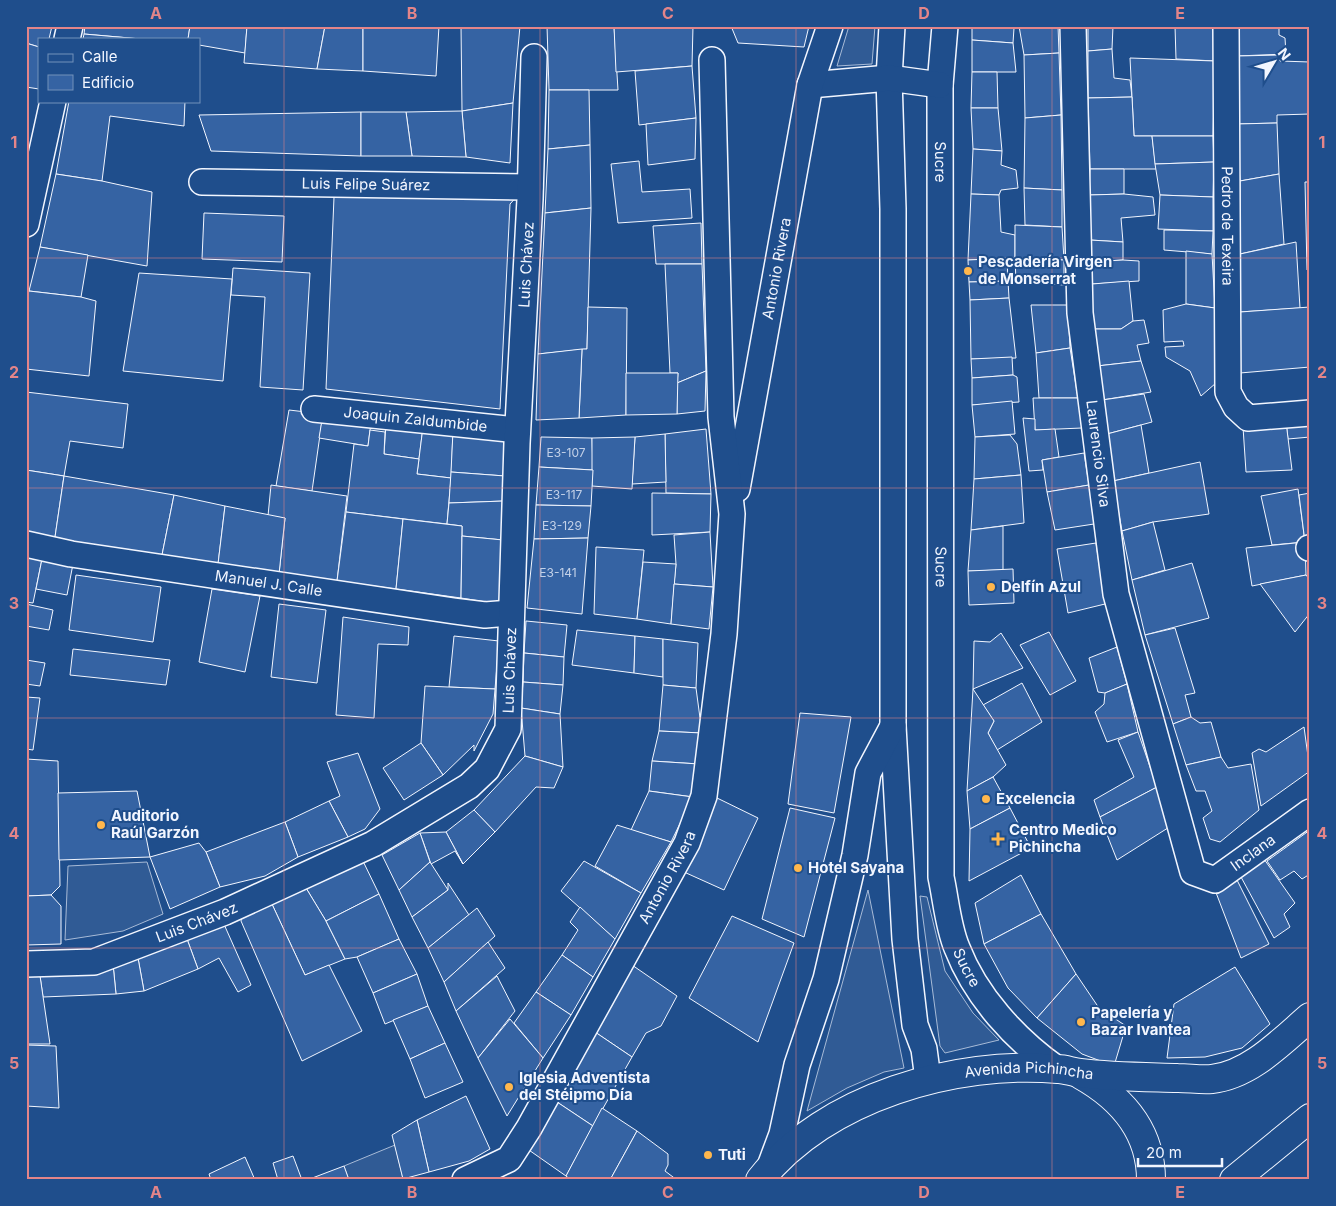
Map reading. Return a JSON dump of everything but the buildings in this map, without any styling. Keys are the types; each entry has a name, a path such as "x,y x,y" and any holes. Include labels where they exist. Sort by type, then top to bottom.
{"main road":[{"name":"Avenida Pichincha","path":"764,1175 791,1148 818,1128 876,1099 928,1079 1011,1069 1067,1071 1123,1077 1213,1079 1246,1068 1310,1017"},
{"path":"1067,1071 1111,1095 1135,1121 1147,1144 1151,1180"},
{"path":"1234,1180 1310,1118"}],"street":[{"name":"Antonio Rivera","path":"466,1180 509,1159 529,1128 687,843 704,796 724,634 732,514 810,85 830,26"},
{"path":"892,26 889,78 893,209 893,726 905,939 915,1025 924,1049 928,1079"},
{"name":"Sucre","path":"946,26 940,85 941,877 956,947 971,978 1014,1033 1038,1056 1067,1071"},
{"name":"Laurencio Silva","path":"1073,26 1080,313 1116,594 1193,872"},
{"name":"Pedro de Texeira","path":"1226,26 1228,392 1236,407 1248,418 1310,413"},
{"name":"Luis Chávez","path":"26,964 94,962 225,912 373,844 469,786 487,769 508,729 517,430 530,187 534,57"},
{"name":"Antonio Rivera","path":"712,60 721,417 732,514"},
{"path":"810,85 889,78 940,85"},
{"path":"26,224 53,102"},
{"name":"Luis Felipe Suárez","path":"202,182 530,187"},
{"name":"Joaquin Zaldumbide","path":"314,409 517,430"},
{"name":"Manuel J. Calle","path":"26,544 70,554 454,611 485,615 511,612"},
{"path":"764,1175 782,1134 797,1065 826,979 856,855 868,773 893,726"},
{"name":"Inclana","path":"1193,872 1215,880 1310,812"}],"shaded area":[{"path":"849,26 875,26 872,64 837,66"},
{"path":"147,862 163,914 123,931 65,940 68,866"},
{"path":"868,890 904,1068 884,1072 847,1088 807,1111"},
{"path":"920,896 927,897 945,971 973,1013 999,1040 945,1053 940,1046"},
{"path":"395,1145 403,1179 349,1180 344,1166"}],"place":[{"name":"Pescadería Virgen de Monserrat","path":"968,271"},
{"name":"Delfín Azul","path":"991,587"},
{"name":"Excelencia","path":"986,799"},
{"name":"Auditorio Raúl Garzón","path":"101,825"},
{"name":"Centro Medico Pichincha","path":"998,839"},
{"name":"Hotel Sayana","path":"798,868"},
{"name":"Papelería y Bazar Ivantea","path":"1081,1022"},
{"name":"Iglesia Adventista del Stéipmo Día","path":"509,1087"},
{"name":"Tuti","path":"708,1155"}]}
